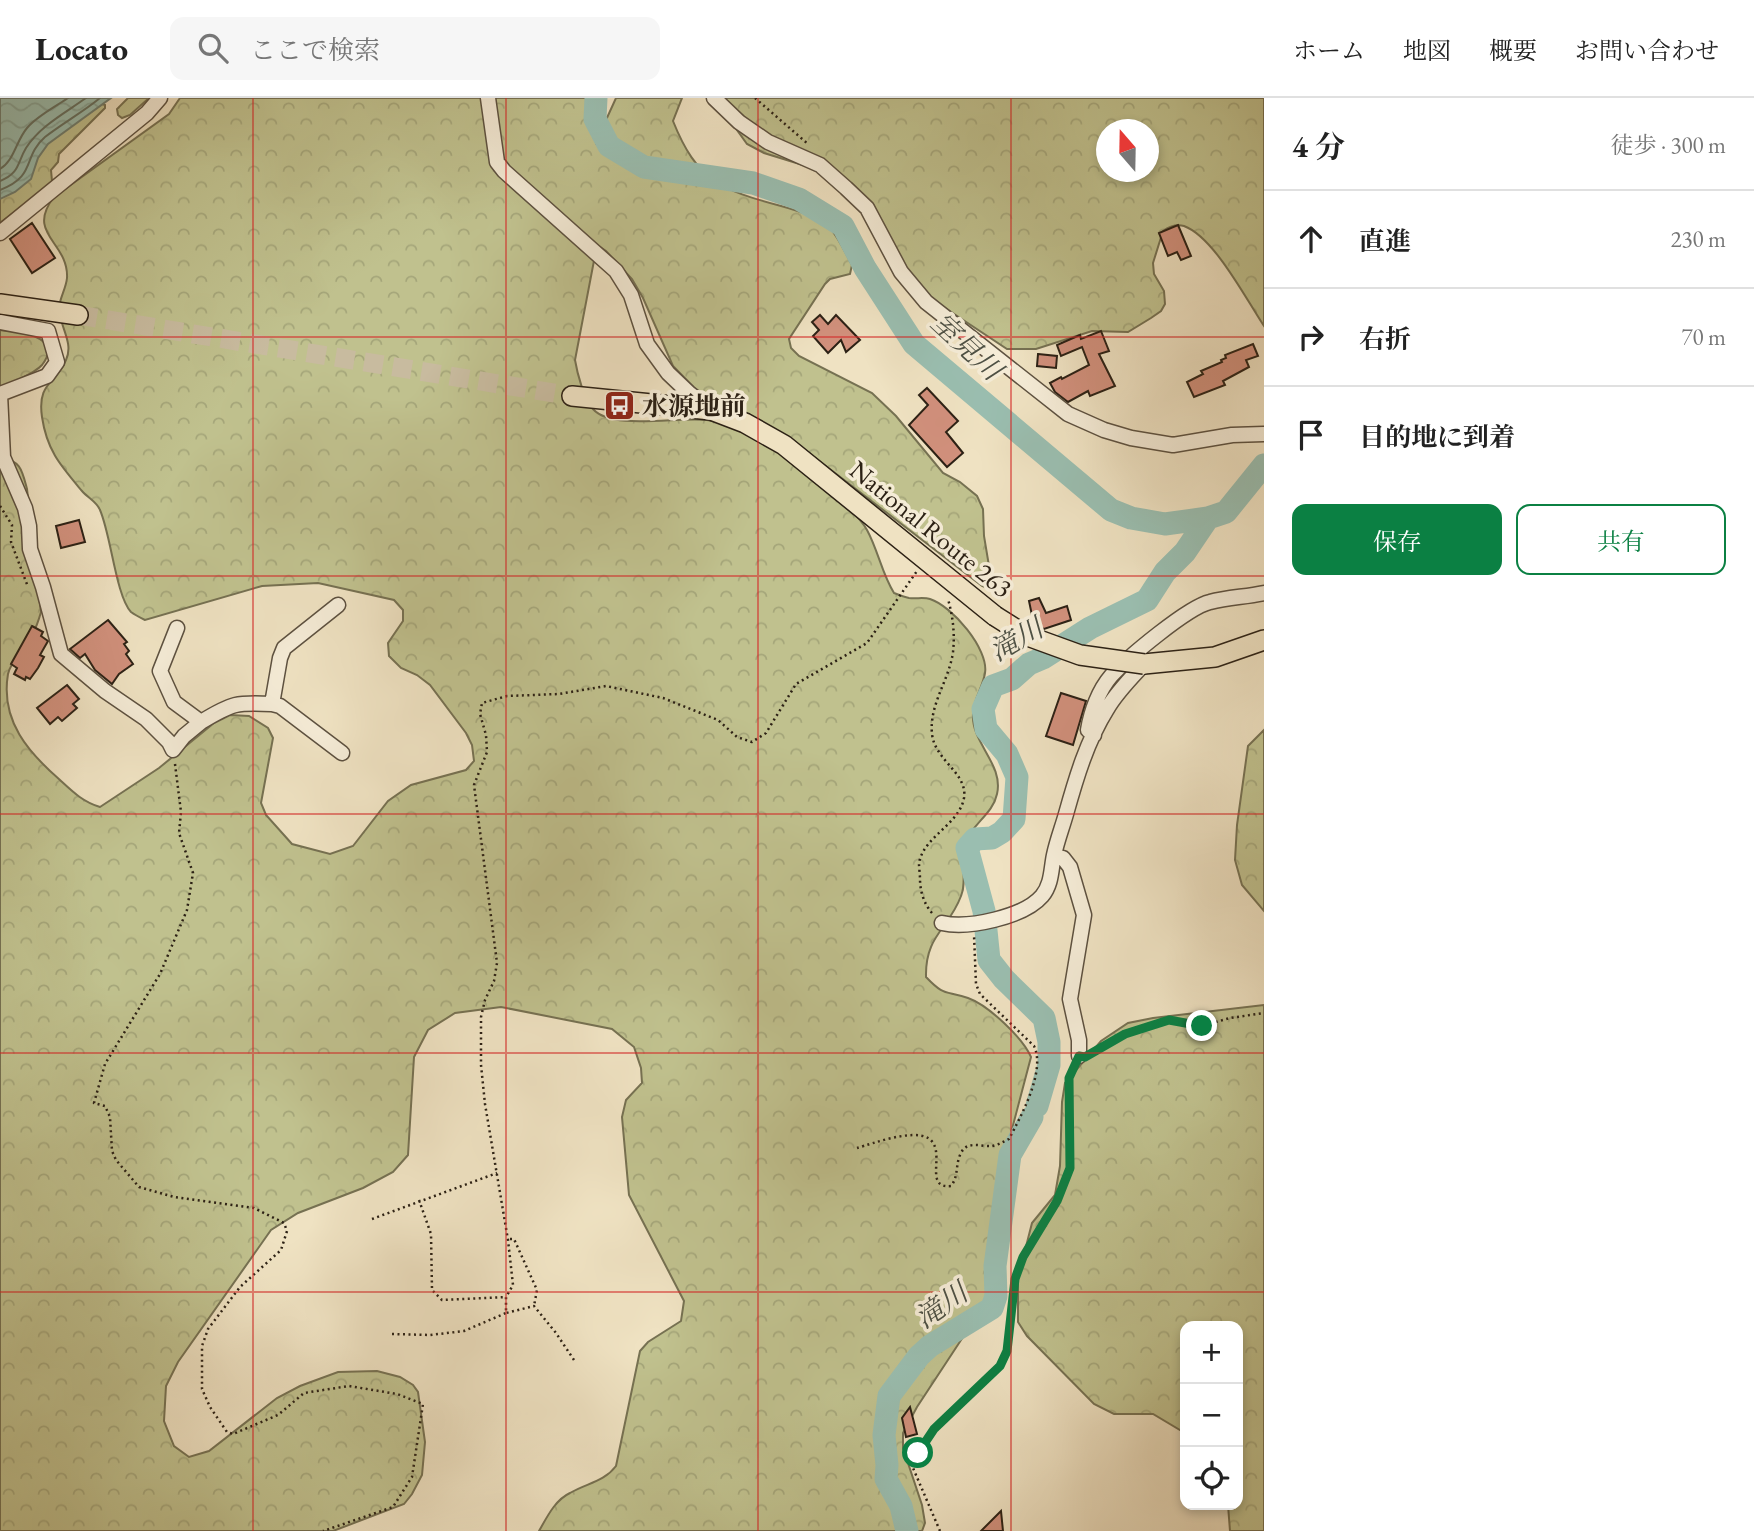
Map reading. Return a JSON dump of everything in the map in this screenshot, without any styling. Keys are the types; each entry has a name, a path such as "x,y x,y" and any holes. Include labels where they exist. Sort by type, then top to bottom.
{"highway":[{"path":"0,304 78,315"},
{"name":"National Route 263","path":"572,396 711,410 744,423 784,444 948,580 1025,635 1080,654 1144,664 1215,657 1264,640"}],"street":[{"path":"0,233 147,113 160,98"},
{"path":"488,98 497,162 616,271 632,295 647,344 668,373 711,410"},
{"path":"712,100 768,142 820,165 867,208 901,272 926,302 1068,414 1104,430 1131,438 1173,445 1232,435 1264,434"},
{"path":"0,322 48,331 57,362 47,376 0,394 3,457 25,508 30,549 61,654 105,691 146,719 169,742 173,750 184,736 201,722 228,705 240,702 280,706 342,753"},
{"path":"1094,735 1088,730 1101,690 1111,675 1158,633 1208,602 1264,593"},
{"path":"272,704 284,648 338,605"},
{"path":"177,628 160,671 174,702 201,722"},
{"path":"942,923 955,926 974,924 1023,909 1041,897 1050,883 1054,856 1081,766 1094,735 1107,708 1144,664"},
{"path":"1054,856 1062,858 1070,867 1084,915 1070,999 1079,1040 1079,1056"}],"path":[{"path":"755,98 811,147"},
{"path":"506,1312 506,1297 513,1285 509,1240 485,1104 481,1065 481,1017 494,981 497,962 474,785 487,752 480,714 482,703 507,696 559,694 606,686 663,698 718,720 737,737 752,742 766,733 796,684 867,643 925,560"},
{"path":"942,923 929,911 920,890 919,862 927,847 961,810 965,795 960,778 939,754 933,737 931,715 953,654 953,613 947,592 948,580"},
{"path":"173,750 181,812 179,833 193,873 187,910 160,974 105,1064 94,1103 105,1105 110,1117 112,1151 116,1160 139,1187 174,1197 254,1208 284,1223 287,1231 281,1250 240,1287 208,1329 202,1346 202,1389 209,1407 227,1432 233,1434 278,1415 304,1394 349,1386 397,1394 423,1404 412,1477 393,1507 323,1531"},
{"path":"857,1148 883,1140 909,1136 927,1137 938,1153 935,1175 939,1183 945,1187 951,1186 956,1181 961,1152 968,1146 989,1146 1009,1139 1023,1113 1037,1069 1038,1055 1034,1045 980,993 976,984 974,924"},
{"path":"940,1531 913,1468 918,1453 934,1429 1000,1366 1007,1351 1015,1279 1023,1257 1057,1201 1070,1168 1069,1078 1079,1056 1085,1057 1125,1034 1169,1020 1202,1026 1264,1013"},
{"path":"372,1219 498,1174"},
{"path":"419,1200 430,1234 432,1290 442,1300 506,1297"},
{"path":"509,1240 514,1239 537,1290 534,1306 574,1360"},
{"path":"392,1334 430,1335 464,1331 506,1312 534,1306"}],"green space":[{"path":"128,98 149,98 130,115 122,118 117,109"},
{"path":"180,98 587,98 596,142 616,98 682,98 673,121 682,141 702,170 727,188 800,212 825,224 836,236 852,265 850,274 830,279 825,284 789,339 791,348 799,356 872,393 896,416 943,473 977,496 983,509 984,536 992,584 989,589 796,443 703,397 673,366 632,279 597,245 575,360 584,393 593,409 602,416 630,421 715,421 756,437 771,446 823,485 860,520 871,538 894,593 939,603 967,630 985,663 984,678 973,709 974,725 996,773 997,794 995,801 965,843 961,896 929,951 926,977 942,990 968,998 995,1015 1013,1032 1031,1057 997,1186 990,1296 917,1407 903,1433 903,1448 922,1505 925,1523 922,1531 539,1531 560,1500 601,1479 616,1466 640,1351 648,1342 681,1321 684,1301 629,1195 622,1117 626,1100 642,1083 641,1068 634,1047 612,1029 501,1007 455,1013 428,1030 414,1057 408,1155 393,1172 363,1188 298,1213 271,1230 178,1362 166,1386 164,1421 174,1446 189,1457 209,1451 277,1398 300,1386 338,1372 377,1371 400,1377 413,1385 418,1392 425,1442 422,1475 404,1504 333,1531 0,1531 0,457 16,464 22,472 27,489 41,612 33,633 15,658 8,674 8,707 19,734 28,747 49,770 83,799 100,807 159,768 214,723 230,715 249,716 268,728 273,738 261,803 266,815 292,844 330,854 353,846 388,801 411,785 466,770 474,761 472,745 466,733 430,685 401,668 389,656 388,643 403,621 403,610 394,600 318,583 262,586 145,620 131,612 121,593 100,510 68,474 51,449 44,429 41,406 44,390 62,368 68,354 68,341 59,309 67,278 62,255 46,229 46,210 54,197 169,114"},
{"path":"714,98 1264,98 1264,326 1207,242 1195,232 1176,225 1163,231 1153,263 1154,274 1164,291 1165,304 1161,311 1128,332 1092,331 1036,349 1007,349 933,300 891,254 870,205 832,174 764,153 747,144"},
{"path":"102,104 105,108 59,154 58,162 51,170 52,181 49,186 0,223 0,191 36,151"},
{"path":"0,330 36,337 48,347 42,365 0,391"},
{"path":"1264,730 1264,911 1242,885 1235,860 1248,746"},
{"path":"1264,1005 1264,1531 1230,1531 1228,1510 1243,1510 1243,1321 1180,1321 1180,1430 1153,1414 1114,1414 1094,1404 1027,1336 1018,1322 1018,1278 1032,1223 1055,1195 1060,1166 1065,1083 1101,1041 1128,1023"}],"water":[{"path":"0,98 111,98 48,144 38,158 31,179 15,192 0,199"}],"building":[{"path":"32,223 55,258 32,273 10,239"},
{"path":"1178,225 1191,256 1181,260 1177,252 1168,256 1159,233"},
{"path":"820,315 828,324 836,315 860,340 846,352 841,340 828,353 813,336 819,330 812,322"},
{"path":"1101,331 1109,351 1099,354 1115,386 1090,396 1088,391 1068,402 1055,392 1050,383 1089,365 1082,347 1061,356 1057,345 1080,335 1081,339"},
{"path":"1253,344 1258,356 1246,360 1249,367 1223,381 1225,385 1194,397 1187,382 1203,374 1201,371 1222,362 1221,360 1226,358 1225,355"},
{"path":"1038,354 1057,356 1056,368 1037,366"},
{"path":"927,388 958,421 946,432 963,453 947,467 909,425 928,405 919,395"},
{"path":"79,520 85,542 61,548 56,526"},
{"path":"1039,598 1046,613 1067,606 1071,620 1044,629 1034,625 1029,601"},
{"path":"108,620 127,642 124,644 129,651 126,654 133,664 119,674 112,684 95,670 85,654 80,658 70,649"},
{"path":"32,626 43,632 41,636 48,641 40,655 44,657 38,668 30,679 26,677 25,680 14,674 17,668 11,664"},
{"path":"67,685 79,699 73,704 77,708 62,721 58,717 50,724 37,708"},
{"path":"1061,693 1086,701 1073,745 1046,736"},
{"path":"910,1407 917,1434 906,1437 902,1418"},
{"path":"1001,1511 1003,1531 981,1531"}],"waterway":[{"name":"室見川","path":"596,98 595,119 609,146 644,167 753,183 799,199 843,226 865,268 914,344 1111,510 1131,518 1165,524 1208,518 1226,512 1264,465"},
{"name":"滝川","path":"1037,1106 1049,1065 1049,1042 1044,1018 1004,979 989,960 984,911 967,848 975,839 992,838 1002,832 1014,819 1017,777 1007,754 986,729 983,709 993,686 1012,679 1029,664 1090,628 1147,600 1165,572 1185,552 1208,518"},
{"name":"滝川","path":"907,1531 901,1506 886,1479 884,1435 889,1396 919,1356 930,1346 992,1308 996,1296 995,1266 1010,1155 1032,1117"}],"tunnel":[{"path":"78,315 572,396"}],"place":[{"name":"水源地前","path":"619,406"}],"route":[{"path":"918,1453 934,1429 1000,1366 1007,1351 1015,1279 1023,1257 1057,1201 1070,1168 1069,1078 1079,1056 1085,1057 1125,1034 1169,1020 1202,1026"}]}
